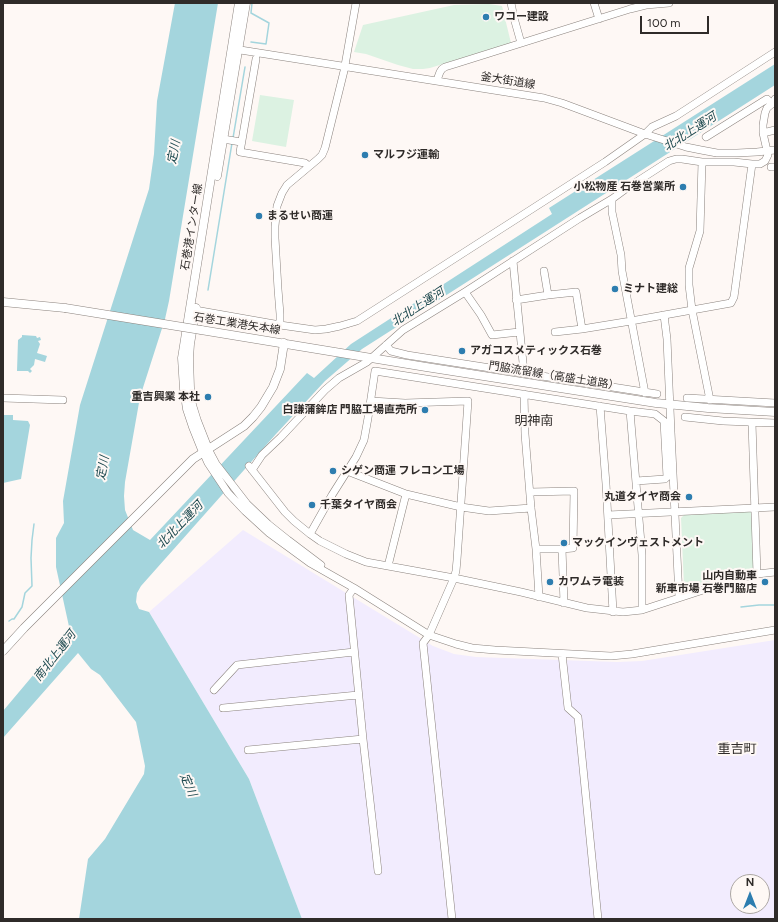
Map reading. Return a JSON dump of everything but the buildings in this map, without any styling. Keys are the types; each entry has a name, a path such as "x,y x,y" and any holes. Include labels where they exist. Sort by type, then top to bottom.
{"main road":[{"name":"石巻港インター線","path":"205,450 193,427 187,409 182,358 234,49 239,3"},
{"name":"石巻港インター線","path":"205,450 192,405 188,358 195,310 232,141 234,49 246,3"},
{"name":"石巻工業港矢本線","path":"3,302 65,308 284,343 282,360 277,378 268,398 253,417 244,426 193,458 53,598 3,651"},
{"name":"門脇流留線（高盛土道路）","path":"284,343 656,404 775,412"}],"street":[{"path":"280,326 275,238 277,206 287,185 318,159 322,155 325,148 345,66 356,3"},
{"path":"511,3 521,43"},
{"path":"594,3 599,19"},
{"path":"437,80 440,72 445,67 646,5 669,3"},
{"name":"釜大街道線","path":"234,49 544,98 562,103 648,135 686,147 717,153 737,154 775,150"},
{"path":"195,310 280,326 315,330 340,326 357,321 648,135 652,127 676,116 775,52"},
{"path":"256,60 232,141 240,152 305,163 309,166"},
{"path":"706,137 767,99 773,101 767,108 763,119 763,133 768,155 765,161 760,164 702,162 682,159 669,161 627,188 612,200 580,218 403,330 367,362 339,378 324,390 251,468 285,512 294,521 310,534 346,554 366,562 454,578 587,608 613,612 642,610 734,580 758,574 775,572"},
{"path":"763,133 775,130"},
{"path":"702,162 700,231 689,268 689,285 692,310 710,400"},
{"path":"555,332 631,321 731,303 734,297 752,164"},
{"path":"612,200 612,212 621,254 622,271 645,393"},
{"path":"513,261 524,374"},
{"path":"544,270 548,295"},
{"path":"465,292 481,315 492,335 519,332"},
{"path":"516,300 576,292 582,329"},
{"path":"664,315 667,339 679,597"},
{"path":"386,345 395,353 657,394"},
{"path":"310,534 356,457 364,440 375,371 655,414 664,421 667,477 665,479 636,481"},
{"path":"524,394 526,441 539,597"},
{"path":"3,398 63,400"},
{"path":"687,398 775,403"},
{"path":"371,401 405,403 468,401 457,560 454,578 429,635 422,643 452,919"},
{"path":"600,406 613,612"},
{"path":"630,411 642,555 642,610"},
{"path":"685,417 775,423"},
{"path":"752,422 758,574"},
{"path":"205,450 214,466 245,511 269,533 310,563 354,588 429,635 456,644 472,648 495,650 611,656 632,654 775,630"},
{"path":"347,471 406,494 461,507 489,511 531,508"},
{"path":"530,492 574,491 573,548 536,549"},
{"path":"388,566 406,494"},
{"path":"608,515 775,507"},
{"path":"562,549 564,603"},
{"path":"354,588 349,596 358,695 378,871"},
{"path":"214,690 237,665 354,652"},
{"path":"562,654 568,708 578,717 598,919"},
{"path":"223,708 358,695"},
{"path":"248,750 363,739"}],"shaded area":[{"path":"243,530 433,646 454,654 476,657 617,662 642,661 775,640 775,919 302,919 249,779 149,612"}],"green space":[{"path":"489,4 502,6 511,43 423,69 413,69 366,54 354,52 363,25 454,5"},
{"path":"260,95 294,100 286,147 252,141"},
{"path":"749,511 752,513 754,566 751,570 688,589 684,586 681,518 685,514"}],"water":[{"path":"175,3 218,3 169,301 165,319 140,397 125,482 125,510 133,530 150,540 307,373 314,378 351,344 552,214 549,208 775,64 775,85 362,349 325,381 276,434 141,586 137,593 136,602 139,609 149,612 249,779 302,919 79,919 88,859 105,839 144,774 145,766 136,722 100,675 91,669 78,653 3,738 3,711 70,631 56,567 56,538 64,523 63,501 80,405 149,189 154,154 157,101"},
{"path":"22,335 36,336 37,338 40,337 41,340 38,341 40,344 37,353 47,356 45,362 35,359 34,365 30,369 32,371 30,373 28,371 17,371 18,340 22,337"},
{"path":"3,415 13,415 13,420 28,421 30,425 21,479 3,483"}],"waterway":[{"path":"251,42 266,44 269,23 251,13 252,3"},
{"path":"233,138 245,67"},
{"path":"208,290 232,143"},
{"path":"9,621 14,619 22,607 25,593 32,586 31,558 34,524"},
{"path":"741,607 775,605"}],"place":[{"name":"ワコー建設","path":"486,17"},
{"name":"マルフジ運輸","path":"365,155"},
{"name":"小松物産 石巻営業所","path":"683,187"},
{"name":"まるせい商運","path":"259,216"},
{"name":"ミナト建総","path":"615,289"},
{"name":"アガコスメティックス石巻","path":"462,351"},
{"name":"重吉興業 本社","path":"208,397"},
{"name":"白謙蒲鉾店 門脇工場直売所","path":"425,410"},
{"name":"シゲン商運 フレコン工場","path":"333,471"},
{"name":"丸道タイヤ商会","path":"689,497"},
{"name":"千葉タイヤ商会","path":"312,505"},
{"name":"マックインヴェストメント","path":"564,543"},
{"name":"カワムラ電装","path":"550,582"},
{"name":"山内自動車 新車市場 石巻門脇店","path":"765,582"}],"district":[{"name":"明神南","path":"534,421"},
{"name":"重吉町","path":"737,749"}],"water label":[{"name":"北北上運河","path":"690,132"},
{"name":"定川","path":"174,152"},
{"name":"北北上運河","path":"418,307"},
{"name":"定川","path":"103,468"},
{"name":"北北上運河","path":"180,525"},
{"name":"南北上運河","path":"55,656"},
{"name":"定川","path":"188,785"}]}
